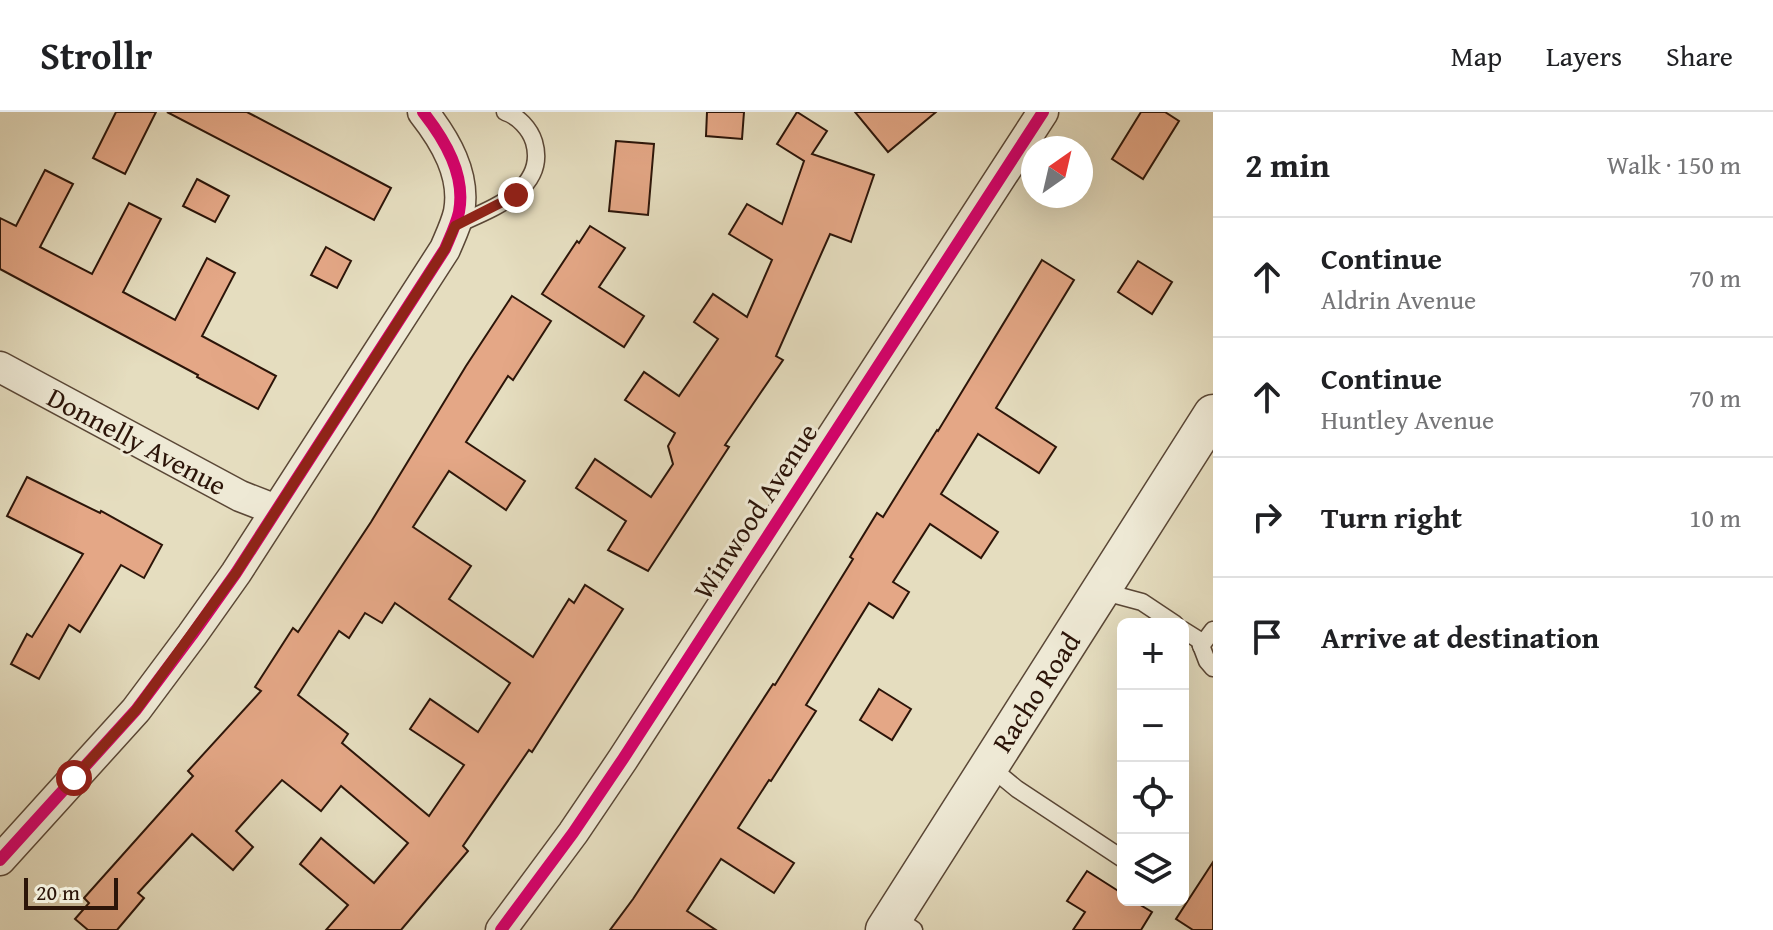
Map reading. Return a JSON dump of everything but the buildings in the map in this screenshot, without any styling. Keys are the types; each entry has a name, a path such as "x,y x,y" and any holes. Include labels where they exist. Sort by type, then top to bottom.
{"street":[{"path":"0,860 136,710 218,598 445,249 459,210 459,180 444,142 423,112"},
{"name":"Winwood Avenue","path":"501,930 623,759 1043,112"},
{"name":"Donnelly Avenue","path":"0,367 240,496 276,510"},
{"name":"Racho Road","path":"897,925 989,766 1213,414"}],"lane":[{"path":"455,226 516,195 534,172 537,161 532,136 521,122 505,112"},
{"path":"1101,591 1142,602 1166,618"},
{"path":"1201,646 1213,630"},
{"path":"1189,634 1199,640 1213,668"},
{"path":"989,766 1017,789 1117,855"}],"cycle path":[{"path":"0,860 136,710 192,635 236,573 445,249 459,212 459,185 446,146 423,112"},
{"path":"501,930 623,759 1043,112"}],"route":[{"path":"74,778 136,710 236,573 445,249 455,226 516,195"}]}
